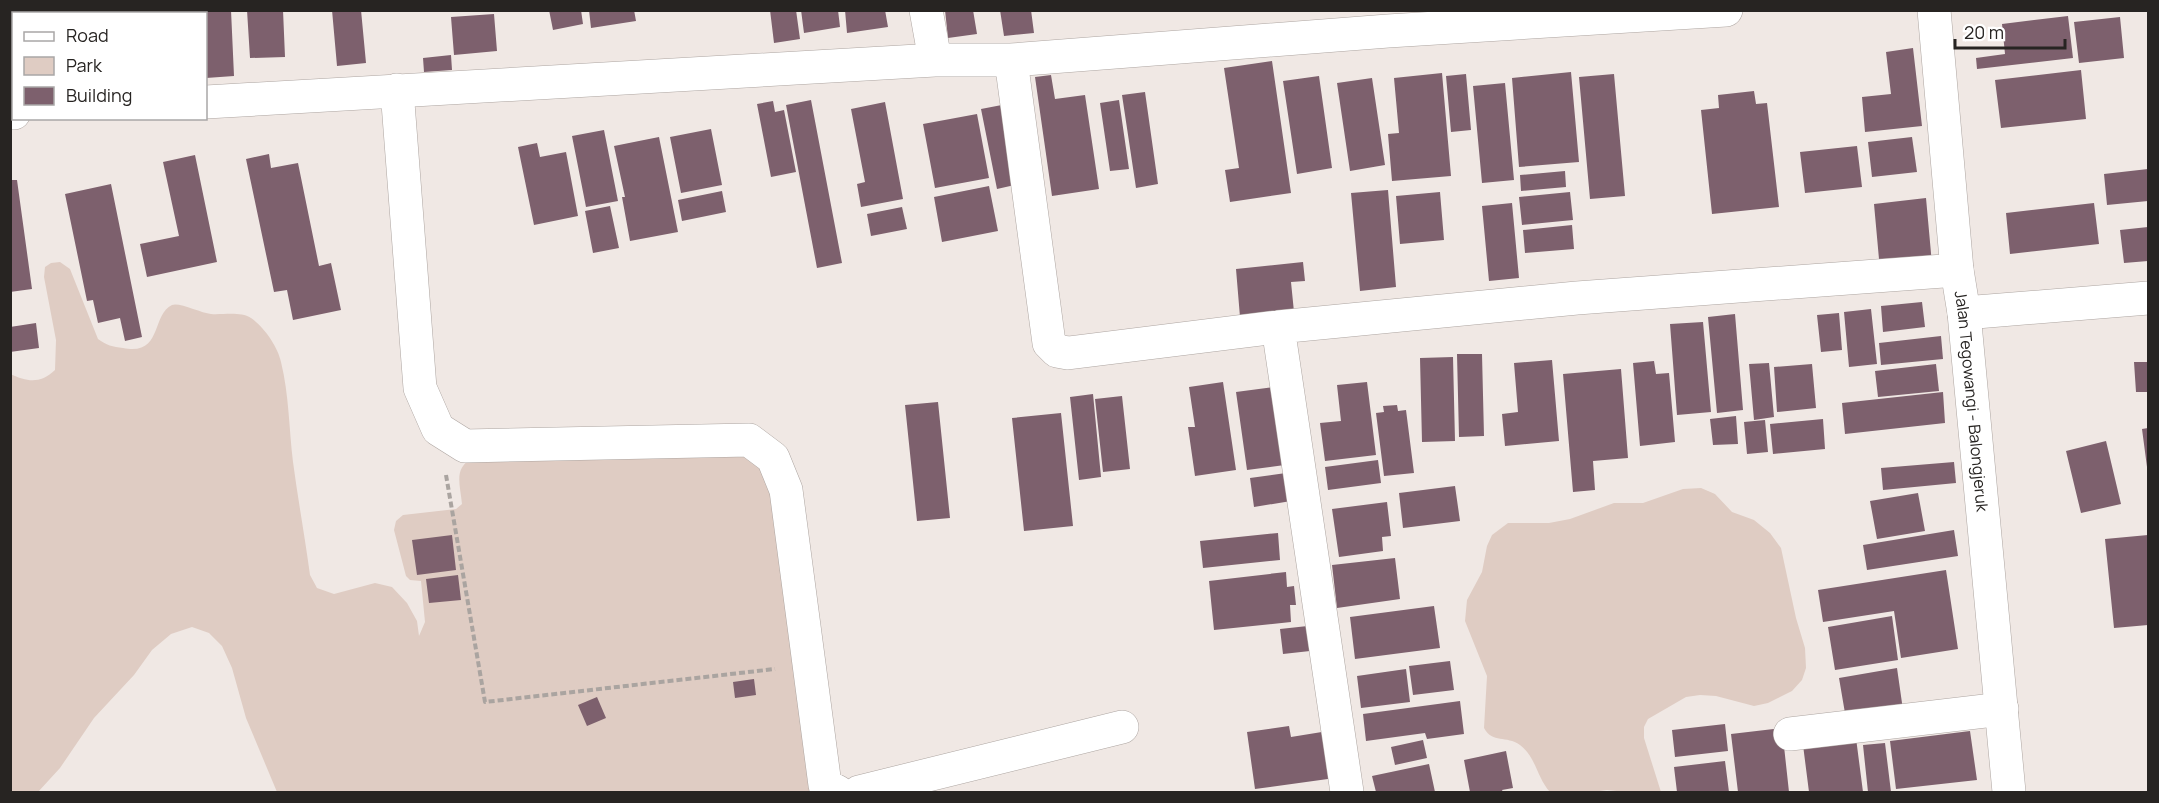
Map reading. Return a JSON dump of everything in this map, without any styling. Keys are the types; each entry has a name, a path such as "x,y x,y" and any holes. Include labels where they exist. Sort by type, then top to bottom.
{"street":[{"path":"926,10 934,60"},
{"path":"207,102 934,60 1011,60 1388,31 1726,10"},
{"name":"Jalan Tegowangi - Balongjeruk","path":"1934,10 1957,270 1964,313 2010,792"},
{"path":"1011,60 1048,343 1057,351 1068,353 1278,327 1577,298 1957,270"},
{"path":"398,90 420,388 438,429 465,446 750,440 773,458 786,490 825,785 838,792"},
{"path":"1964,313 2148,298"},
{"path":"1278,327 1347,792"},
{"path":"1790,734 2002,709"},
{"path":"859,792 1122,727"}],"path":[{"path":"438,429 485,702 748,671 809,667"}],"green space":[{"path":"60,262 70,269 98,339 119,348 136,349 145,346 151,341 166,310 175,304 211,314 247,316 261,327 277,350 284,374 293,462 310,575 317,588 334,594 375,583 392,587 407,603 417,621 419,636 425,622 421,581 410,580 406,576 394,530 396,521 403,515 456,509 462,504 460,471 467,461 474,457 738,444 766,459 818,792 277,792 246,718 232,668 222,646 209,633 192,627 171,634 152,650 134,675 94,718 60,768 38,792 11,792 10,374 23,379 39,380 55,370 56,340 44,277 45,267 51,263"},
{"path":"1701,488 1715,494 1732,512 1754,520 1770,533 1781,548 1805,648 1806,668 1802,680 1792,691 1768,703 1754,706 1716,696 1700,695 1686,697 1648,719 1644,727 1644,738 1661,792 1607,790 1550,792 1530,755 1520,745 1510,740 1491,736 1484,728 1487,676 1465,621 1467,600 1482,572 1487,546 1492,535 1508,523 1549,523 1570,519 1614,503 1643,503 1683,489"}],"building":[{"path":"10,10 30,10 30,12 12,12 12,67 10,67"},
{"path":"49,10 86,10 86,12 49,12"},
{"path":"95,10 134,10 134,12 96,12"},
{"path":"145,10 176,10 176,12 145,12"},
{"path":"187,10 231,10 234,76 207,78 207,12 187,12"},
{"path":"247,10 283,10 285,57 250,58"},
{"path":"332,10 361,10 366,63 337,66"},
{"path":"549,10 581,10 583,24 553,30"},
{"path":"589,10 634,10 636,21 591,28"},
{"path":"770,10 796,10 800,39 774,43"},
{"path":"801,10 838,10 840,27 804,33"},
{"path":"845,10 885,10 888,27 847,33"},
{"path":"945,10 973,10 977,34 948,38"},
{"path":"1000,10 1031,10 1034,33 1004,36"},
{"path":"494,14 497,51 454,55 451,17"},
{"path":"2068,16 2073,58 1977,69 1976,58 2005,54 2002,24"},
{"path":"2120,17 2124,58 2079,63 2074,22"},
{"path":"1913,48 1922,126 1865,132 1862,97 1891,94 1886,52"},
{"path":"451,55 452,70 424,72 423,58"},
{"path":"1272,61 1291,193 1230,202 1225,170 1239,168 1224,68"},
{"path":"2081,70 2086,119 2001,128 1995,80"},
{"path":"1571,72 1579,162 1519,167 1512,78"},
{"path":"1442,73 1451,176 1392,181 1388,134 1399,133 1394,78"},
{"path":"1466,74 1471,130 1451,132 1446,76"},
{"path":"1614,74 1625,196 1590,199 1579,77"},
{"path":"1051,75 1055,99 1085,95 1099,189 1052,196 1035,77"},
{"path":"1319,76 1332,168 1297,174 1283,81"},
{"path":"1372,78 1385,165 1350,171 1337,83"},
{"path":"1505,83 1514,180 1482,183 1473,86"},
{"path":"1754,91 1756,104 1767,103 1779,207 1712,214 1701,110 1719,108 1718,95"},
{"path":"1145,92 1158,184 1136,188 1122,95"},
{"path":"811,100 842,263 817,268 786,105"},
{"path":"1119,100 1129,169 1110,171 1100,103"},
{"path":"773,101 775,112 784,110 796,172 771,177 757,104"},
{"path":"885,102 903,199 861,207 857,184 865,182 851,109"},
{"path":"1007,104 1023,183 997,189 981,109"},
{"path":"977,114 989,178 935,188 923,124"},
{"path":"711,129 722,185 681,193 670,137"},
{"path":"604,130 618,201 586,207 572,136"},
{"path":"659,137 678,232 630,241 622,197 625,197 614,146"},
{"path":"1912,137 1917,172 1872,177 1868,142"},
{"path":"537,143 540,157 566,152 578,216 534,225 518,147"},
{"path":"1857,146 1862,187 1805,193 1800,152"},
{"path":"269,154 271,168 298,163 319,266 331,263 341,310 293,320 287,290 274,292 246,159"},
{"path":"195,155 217,262 147,277 140,244 179,236 163,162"},
{"path":"2148,169 2148,201 2107,205 2104,174"},
{"path":"1565,171 1566,187 1521,191 1520,175"},
{"path":"10,180 17,180 32,289 10,292"},
{"path":"111,184 142,337 125,341 120,318 98,323 93,300 87,301 65,194"},
{"path":"989,186 998,231 942,242 934,197"},
{"path":"1388,190 1396,287 1360,291 1351,193"},
{"path":"722,191 726,212 682,221 678,200"},
{"path":"1440,192 1444,240 1400,244 1396,196"},
{"path":"1570,192 1573,220 1522,225 1519,197"},
{"path":"1926,198 1932,264 1880,270 1874,204"},
{"path":"1512,203 1519,278 1489,281 1482,206"},
{"path":"2094,203 2099,244 2010,254 2006,213"},
{"path":"610,206 619,248 593,253 585,211"},
{"path":"902,207 907,229 871,236 867,214"},
{"path":"1572,225 1574,249 1525,253 1523,230"},
{"path":"2148,227 2148,261 2124,263 2120,230"},
{"path":"1303,262 1305,281 1291,282 1294,312 1240,317 1236,269"},
{"path":"1922,302 1925,327 1883,332 1881,306"},
{"path":"1871,309 1877,364 1849,367 1844,312"},
{"path":"1839,313 1842,350 1821,352 1817,315"},
{"path":"1735,314 1743,410 1717,413 1708,317"},
{"path":"1703,322 1711,412 1677,415 1670,324"},
{"path":"36,323 39,348 10,352 10,327"},
{"path":"1941,336 1943,359 1881,365 1879,343"},
{"path":"1457,354 1482,354 1484,436 1459,437"},
{"path":"1453,357 1455,441 1422,442 1420,358"},
{"path":"1552,360 1559,441 1505,446 1502,414 1518,412 1514,363"},
{"path":"1654,361 1656,374 1669,373 1675,442 1640,446 1633,363"},
{"path":"2134,362 2148,362 2148,392 2136,392"},
{"path":"1769,363 1774,417 1754,420 1749,364"},
{"path":"1812,364 1816,408 1777,412 1774,367"},
{"path":"1936,364 1939,391 1878,397 1875,371"},
{"path":"1621,369 1628,458 1593,461 1595,490 1573,492 1563,374"},
{"path":"1223,382 1236,470 1195,476 1188,427 1195,427 1189,387"},
{"path":"1367,382 1376,455 1325,461 1320,423 1341,421 1337,385"},
{"path":"1281,386 1292,464 1247,470 1236,392"},
{"path":"1943,392 1945,423 1845,434 1842,403"},
{"path":"1093,394 1101,477 1079,480 1070,397"},
{"path":"1122,396 1130,469 1103,472 1095,399"},
{"path":"938,402 950,518 917,521 905,405"},
{"path":"1397,405 1398,411 1406,410 1414,473 1384,476 1376,413 1384,412 1383,406"},
{"path":"1061,413 1073,526 1024,531 1012,418"},
{"path":"1736,416 1738,444 1713,445 1710,419"},
{"path":"1823,419 1825,449 1773,454 1770,424"},
{"path":"1765,420 1768,452 1747,454 1744,422"},
{"path":"2148,428 2148,467 2147,467 2142,429"},
{"path":"2106,441 2121,504 2081,513 2066,451"},
{"path":"1378,460 1381,483 1328,490 1325,467"},
{"path":"1954,462 1956,483 1883,490 1881,468"},
{"path":"1293,472 1297,500 1254,507 1250,478"},
{"path":"1455,486 1460,521 1403,528 1399,493"},
{"path":"1918,493 1925,531 1877,539 1870,501"},
{"path":"1387,502 1391,536 1382,537 1383,551 1339,557 1332,509"},
{"path":"1954,530 1958,556 1867,570 1863,545"},
{"path":"1278,533 1280,560 1203,568 1200,541"},
{"path":"452,535 456,570 417,575 412,540"},
{"path":"2148,535 2148,625 2114,628 2105,539"},
{"path":"1395,558 1400,599 1337,608 1332,565"},
{"path":"1946,570 1958,649 1901,658 1894,611 1823,622 1818,590"},
{"path":"1286,572 1287,587 1294,586 1296,605 1290,605 1291,622 1214,630 1209,581"},
{"path":"458,575 461,600 429,603 426,579"},
{"path":"1434,606 1440,648 1355,659 1350,617"},
{"path":"1892,616 1898,660 1835,670 1828,627"},
{"path":"1317,625 1319,650 1283,654 1280,629"},
{"path":"1450,661 1454,690 1413,695 1409,666"},
{"path":"1897,668 1903,710 1846,719 1839,678"},
{"path":"1406,669 1410,702 1361,708 1357,676"},
{"path":"754,679 756,695 735,698 733,682"},
{"path":"597,697 606,718 587,726 578,705"},
{"path":"1460,701 1464,734 1427,739 1425,733 1366,741 1363,714"},
{"path":"1725,724 1728,751 1675,757 1672,730"},
{"path":"1289,726 1291,737 1328,731 1335,778 1255,789 1247,732"},
{"path":"1782,728 1789,792 1738,792 1731,734"},
{"path":"1970,731 1977,780 1896,789 1890,741"},
{"path":"1856,738 1863,792 1809,792 1803,745"},
{"path":"1423,740 1427,758 1395,765 1391,747"},
{"path":"1885,743 1891,792 1868,792 1863,745"},
{"path":"1506,751 1513,788 1502,790 1503,792 1470,792 1464,760"},
{"path":"1725,761 1729,792 1677,792 1674,767"},
{"path":"1429,764 1435,792 1376,792 1372,776"}]}
